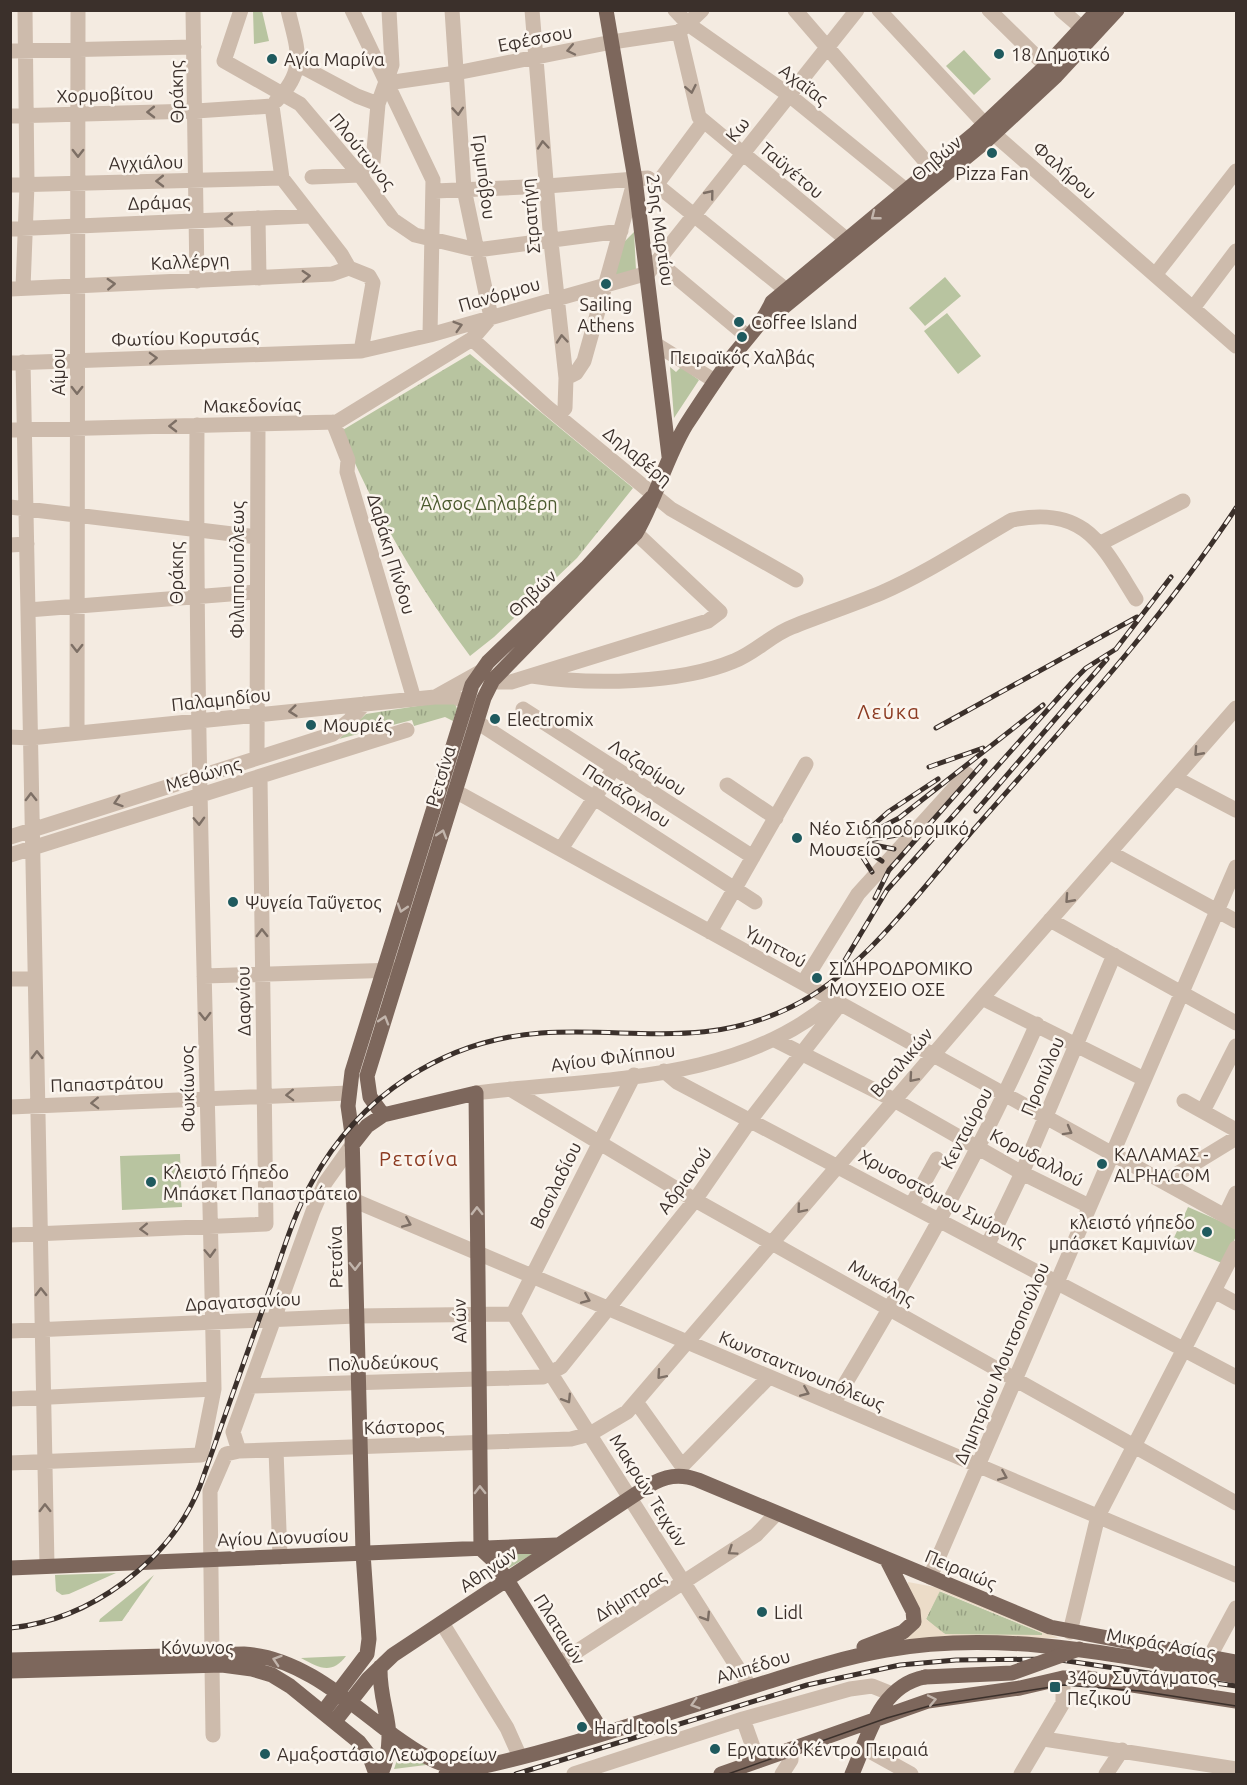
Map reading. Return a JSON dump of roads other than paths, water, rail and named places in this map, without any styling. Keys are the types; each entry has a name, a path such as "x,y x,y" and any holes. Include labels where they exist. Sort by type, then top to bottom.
{"main road":[{"name":"25ης Μαρτίου","path":"606,10 652,267 657,345 669,456"},
{"name":"Θηβών","path":"766,317 780,310 989,129 1098,10"},
{"name":"Θηβών","path":"479,716 486,676 636,533 669,456 715,381 766,317 772,302 846,239 1056,76 1117,10"},
{"name":"Θηβών","path":"457,731 465,701 622,531 638,509 654,495"},
{"name":"Ρετσίνα","path":"383,1115 370,1097 367,1076 479,716"},
{"name":"Ρετσίνα","path":"343,1699 369,1647 363,1553 349,1093 352,1072 457,731"},
{"name":"Αγίου Φιλίππου","path":"383,1115 476,1093"},
{"name":"Αλών","path":"476,1093 481,1549"},
{"path":"352,1145 367,1126 383,1115"},
{"name":"Αθηνών","path":"329,1716 343,1699 380,1667 442,1623 630,1498 660,1479 682,1470"},
{"name":"Πειραιώς","path":"682,1470 777,1514 1050,1627 1236,1662"},
{"name":"Αγίου Διονυσίου","path":"10,1568 557,1545"},
{"name":"Πλαταιών","path":"481,1549 494,1561 507,1580 603,1733"},
{"path":"810,1668 903,1632 912,1625 914,1615 887,1560"},
{"name":"Αλιπέδου","path":"446,1774 520,1757 810,1668 887,1650 921,1646 1011,1643 1079,1649"},
{"path":"852,1774 877,1717 892,1694 905,1683 925,1677 1012,1673 1079,1649"},
{"name":"Μικράς Ασίας","path":"1079,1649 1236,1676"},
{"name":"Κόνωνος","path":"10,1671 212,1660 253,1654 278,1660 308,1674 431,1760 471,1770"},
{"name":"Κόνωνος","path":"10,1660 212,1660 272,1675 329,1716 365,1749 376,1774"},
{"path":"380,1667 390,1733 389,1752 381,1774"},
{"path":"721,1774 877,1717 937,1698 1030,1686 1063,1678 1087,1678 1236,1701"}],"street":[{"path":"17,289 18,228 27,184 27,116 18,51 26,10"},
{"name":"Αίμου","path":"77,733 78,10"},
{"name":"Θράκης","path":"193,10 197,281"},
{"name":"Πλούτωνος","path":"241,10 224,61 300,104 401,227 433,240 483,250"},
{"path":"288,10 298,65 283,94 272,106 282,178 309,216 341,254 349,268 369,276 373,283 361,351"},
{"path":"352,10 429,169 435,191 430,335"},
{"path":"312,177 360,175 373,162 378,104 387,83 393,58 389,10"},
{"name":"Γριμπόβου","path":"452,10 464,189 483,250 491,317"},
{"name":"Στρατήγη","path":"532,10 551,242 566,378 565,408 558,416"},
{"name":"Αχαΐας","path":"675,10 683,28 789,95 907,191"},
{"path":"683,28 702,10"},
{"path":"795,10 933,170"},
{"name":"Κω","path":"652,267 857,10"},
{"name":"Φαλήρου","path":"879,10 989,129 1236,346"},
{"path":"989,10 1046,66"},
{"path":"1061,10 1082,28"},
{"name":"Εφέσσου","path":"387,83 456,73 683,28"},
{"name":"Ταϋγέτου","path":"683,28 695,110 703,122 846,239"},
{"path":"18,51 194,47"},
{"path":"298,65 357,96 378,104"},
{"name":"Χορμοβίτου","path":"10,116 196,111 272,106"},
{"path":"657,184 703,122"},
{"path":"1155,275 1236,171"},
{"name":"Αγχιάλου","path":"10,185 282,178"},
{"path":"435,191 547,186 648,178 785,289"},
{"path":"566,378 576,373 584,361 635,179"},
{"name":"Δράμας","path":"18,228 309,216"},
{"path":"258,218 259,278"},
{"path":"483,250 621,231"},
{"path":"1193,308 1236,251"},
{"path":"652,267 748,337"},
{"name":"Πανόρμου","path":"361,351 430,335 606,284 652,267"},
{"name":"Καλλέργη","path":"17,289 332,274 349,268"},
{"path":"472,339 491,317"},
{"name":"Δηλαβέρη","path":"472,339 558,416 679,514 796,580"},
{"name":"Μακεδονίας","path":"17,430 333,422 348,416 472,339"},
{"path":"657,345 715,381"},
{"name":"Φωτίου Κορυτσάς","path":"17,362 361,351"},
{"path":"17,362 18,508 27,544 46,1566"},
{"name":"Δαβάκη Πίνδου","path":"333,422 348,460 347,472 414,699"},
{"name":"Φιλιππουπόλεως","path":"256,715 258,424"},
{"name":"Θράκης","path":"197,425 195,530 197,721"},
{"path":"1101,543 1183,501"},
{"path":"18,508 77,517 257,537"},
{"path":"532,676 580,682 619,681 678,674 731,663 759,649 790,627 891,588 1012,520 1028,517 1063,520 1086,530 1101,543 1136,598"},
{"path":"486,676 507,682 532,676 708,621 720,612 636,533"},
{"path":"10,545 27,544"},
{"path":"28,610 257,592"},
{"name":"Παλαμηδίου","path":"435,697 486,676"},
{"name":"Παλαμηδίου","path":"10,737 30,738 435,697 455,697 465,701 479,716"},
{"name":"Μεθώνης","path":"10,837 333,734 364,704"},
{"name":"Βασιλικών","path":"590,1434 627,1412 637,1403 894,1100 1236,708"},
{"name":"Λαζαρίμου","path":"523,709 753,857"},
{"path":"256,715 257,759"},
{"name":"Παπάζογλου","path":"479,716 595,798 755,902"},
{"name":"Φωκίωνος","path":"45,1461 201,1455 214,1389 197,721"},
{"name":"Μεθώνης","path":"10,855 33,850 198,795 407,730"},
{"path":"710,932 806,764"},
{"path":"561,849 614,768"},
{"path":"803,983 858,894 967,774"},
{"name":"Δαφνίου","path":"210,1227 266,1224 260,777"},
{"path":"1175,778 1236,810"},
{"path":"727,785 776,818"},
{"name":"Υμηττού","path":"455,791 1231,1219"},
{"path":"1111,853 1236,921"},
{"name":"Δημητρίου Μουτσοπούλου","path":"930,1576 1236,867"},
{"path":"1050,920 1236,1023"},
{"name":"Προπύλου","path":"988,1244 1046,1118 1114,955"},
{"path":"204,976 400,970"},
{"path":"10,980 35,979"},
{"path":"982,998 1144,1079"},
{"name":"Αγίου Φιλίππου","path":"476,1093 664,1071 728,1058 775,1040 837,1002"},
{"name":"Αδριανού","path":"551,1373 561,1367 610,1309 695,1200 751,1119 803,1054 837,1002"},
{"name":"Κενταύρου","path":"833,1404 890,1309 1006,1096 1037,1024"},
{"name":"Κορυδαλλού","path":"775,1040 894,1100 1022,1173 1089,1206"},
{"path":"1203,1111 1236,1046"},
{"name":"Χρυσοστόμου Σμύρνης","path":"664,1071 676,1082 939,1218 1236,1377"},
{"name":"Βασιλαδίου","path":"513,1314 634,1075"},
{"name":"Μυκάλης","path":"510,1089 695,1200 1236,1503"},
{"name":"Παπαστράτου","path":"10,1107 349,1093"},
{"path":"1184,1101 1236,1130"},
{"path":"1164,1182 1236,1138"},
{"path":"213,1735 209,1560 210,1491 223,1458 239,1451 233,1432 319,1195 352,1145"},
{"path":"912,1204 937,1158"},
{"path":"1231,1219 1236,1193"},
{"name":"Κωνσταντινουπόλεως","path":"353,1200 1236,1575"},
{"path":"10,1234 210,1227"},
{"path":"1070,1632 1098,1516 1186,1350 1236,1248"},
{"path":"1214,1292 1236,1303"},
{"name":"Δραγατσανίου","path":"10,1331 356,1316 513,1314"},
{"name":"Μακρών Τειχών","path":"513,1314 750,1687"},
{"name":"Πολυδεύκους","path":"250,1386 543,1377 551,1373"},
{"path":"637,1403 682,1470 769,1377"},
{"path":"10,1399 214,1389"},
{"name":"Κάστορος","path":"239,1451 571,1439 590,1434"},
{"path":"276,1450 280,1557"},
{"path":"10,1462 45,1461"},
{"name":"Δήμητρας","path":"559,1663 685,1584 756,1535 777,1514"},
{"path":"1209,1658 1236,1608"},
{"path":"442,1623 507,1728 520,1757"},
{"path":"1022,1774 1063,1703 1063,1678"},
{"path":"574,1774 609,1769 743,1719 865,1686 878,1686 892,1694"},
{"path":"743,1719 758,1761"},
{"path":"1044,1739 1122,1750 1187,1768 1236,1769"},
{"path":"864,1748 910,1774"},
{"path":"782,1774 791,1760 791,1749"},
{"path":"1106,1774 1122,1750"}],"tram line":[{"path":"728,1774 887,1718 929,1706 1064,1685 1140,1691 1236,1706"}],"railway":[{"path":"10,1628 40,1623 70,1613 98,1599 124,1582 148,1562 169,1539 187,1513 200,1486 298,1209 331,1151 354,1123 379,1099 407,1078 438,1061 470,1047 505,1038 541,1033 574,1032 697,1033 759,1020 791,1007 817,992 842,974 887,930 1073,717 1174,594 1236,508"},
{"path":"845,960 887,890 1075,679 1086,668 1116,649 1171,577"},
{"path":"936,728 1137,617"},
{"path":"976,811 1107,659"},
{"path":"867,835 899,818 1043,705"},
{"path":"929,767 983,748"},
{"path":"875,898 889,870 985,761"},
{"path":"870,828 888,812 938,779"},
{"path":"869,840 908,833"},
{"path":"869,844 894,849"},
{"path":"867,851 882,861"},
{"path":"862,856 872,872"},
{"path":"516,1774 807,1685 900,1665 956,1660 1054,1659 1236,1686"}],"place":[{"name":"18 Δημοτικό","path":"999,54"},
{"name":"Αγία Μαρίνα","path":"272,59"},
{"name":"Pizza Fan","path":"992,153"},
{"name":"Sailing Athens","path":"606,284"},
{"name":"Coffee Island","path":"739,322"},
{"name":"Πειραϊκός Χαλβάς","path":"742,337"},
{"name":"Electromix","path":"495,719"},
{"name":"Μουριές","path":"311,725"},
{"name":"Νέο Σιδηροδρομικό Μουσείο","path":"797,838"},
{"name":"Ψυγεία Ταΰγετος","path":"233,902"},
{"name":"ΣΙΔΗΡΟΔΡΟΜΙΚΟ ΜΟΥΣΕΙΟ ΟΣΕ","path":"817,978"},
{"name":"ΚΑΛΑΜΑΣ - ALPHACOM","path":"1102,1164"},
{"name":"Κλειστό Γήπεδο Μπάσκετ Παπαστράτειο","path":"151,1182"},
{"name":"κλειστό γήπεδο μπάσκετ Καμινίων","path":"1207,1232"},
{"name":"Lidl","path":"762,1612"},
{"name":"34ου Συντάγματος Πεζικού","path":"1055,1687"},
{"name":"Hard tools","path":"582,1727"},
{"name":"Εργατικό Κέντρο Πειραιά","path":"715,1749"},
{"name":"Αμαξοστάσιο Λεωφορείων","path":"265,1754"}],"district":[{"name":"Λεύκα","path":"889,711"},
{"name":"Ρετσίνα","path":"419,1158"}],"park label":[{"name":"Άλσος Δηλαβέρη","path":"489,503"}]}
